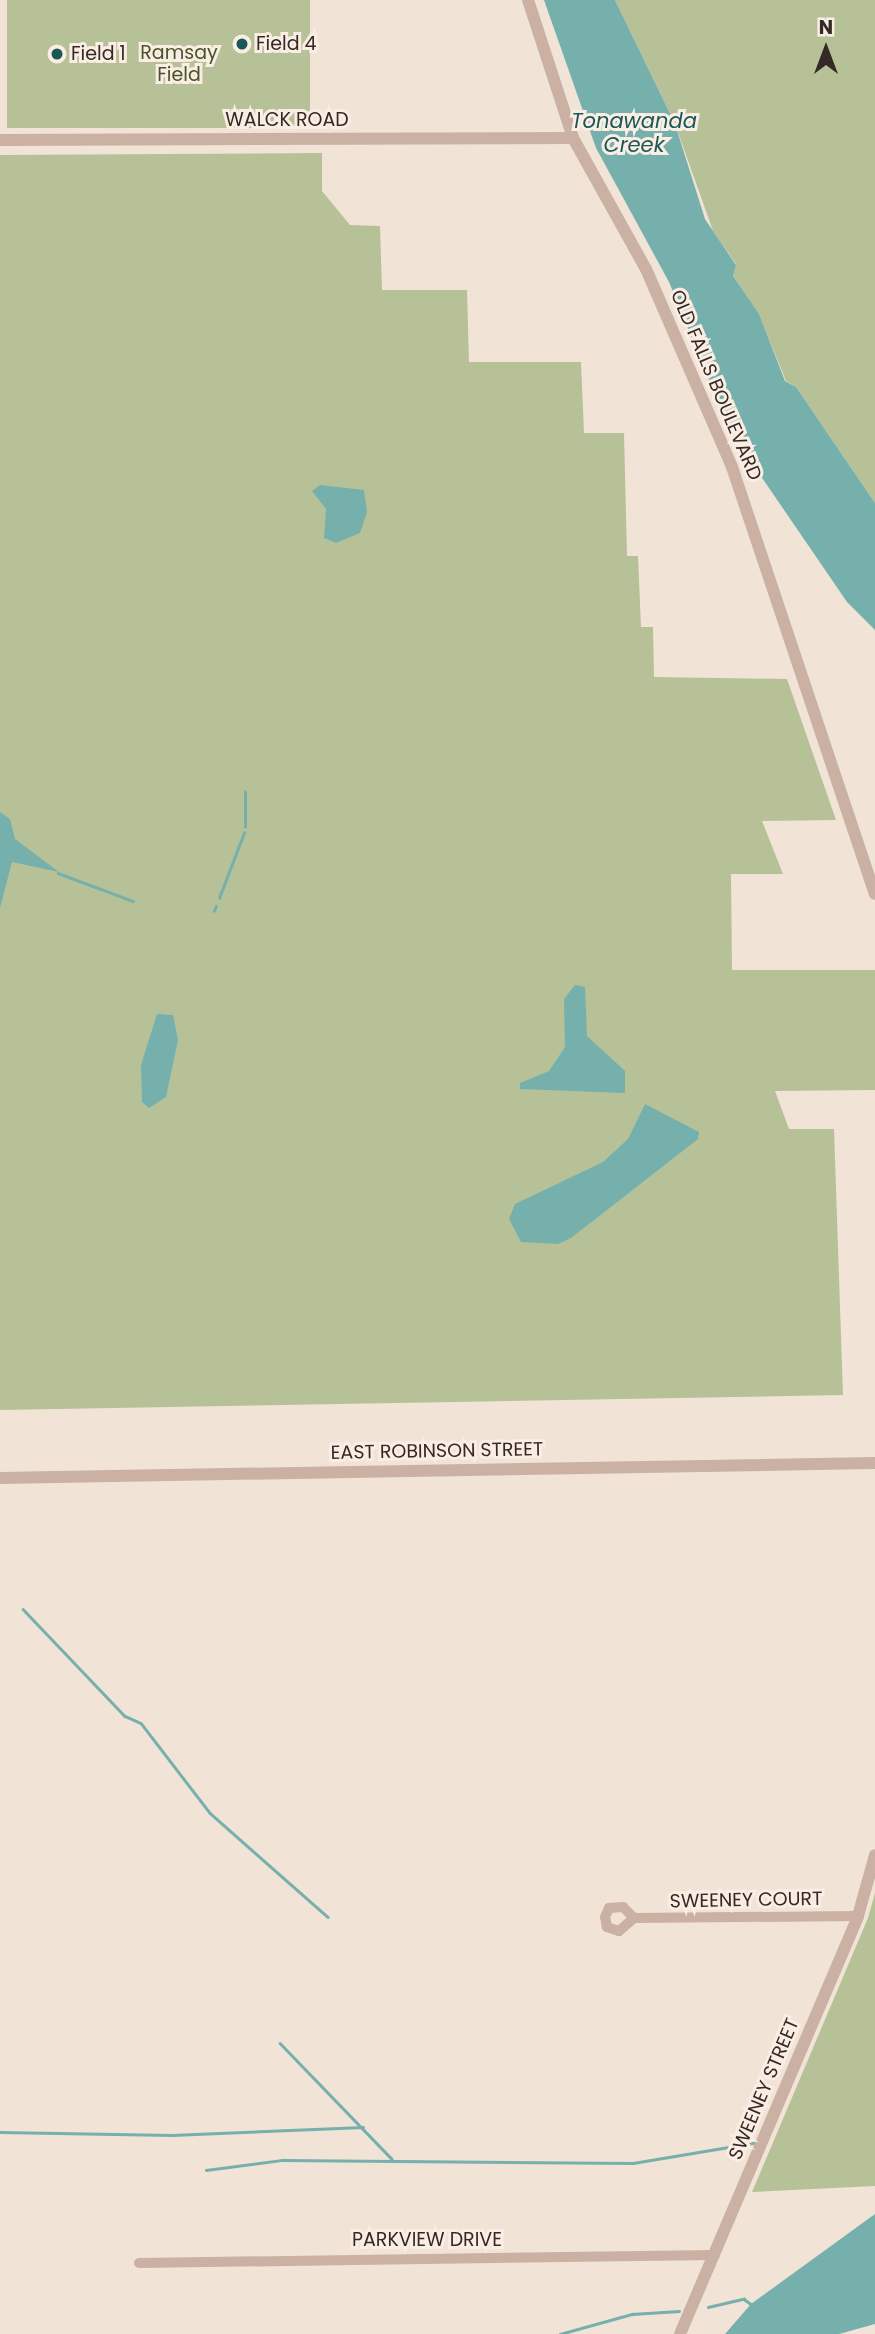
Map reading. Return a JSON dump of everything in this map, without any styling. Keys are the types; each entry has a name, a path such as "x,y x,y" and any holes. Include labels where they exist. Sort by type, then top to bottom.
{"street":[{"name":"OLD FALLS BOULEVARD","path":"528,0 573,138 646,269 732,467 839,796 875,894"},
{"name":"WALCK ROAD","path":"0,140 573,138"},
{"name":"EAST ROBINSON STREET","path":"0,1478 875,1463"},
{"name":"SWEENEY STREET","path":"680,2334 858,1916 875,1855"},
{"name":"SWEENEY COURT","path":"634,1918 858,1916"},
{"name":"PARKVIEW DRIVE","path":"139,2263 715,2255"}],"green space":[{"name":"Ramsay Field","path":"7,0 310,0 310,128 7,128"},
{"path":"615,0 875,0 875,503 796,387 786,381 759,315 733,276 736,264 713,231 675,124"},
{"path":"322,153 322,191 350,225 380,226 382,290 467,290 469,362 581,362 584,433 624,433 627,556 638,556 641,627 653,627 654,677 787,679 836,820 762,821 783,874 731,874 732,970 875,970 875,1090 775,1091 789,1129 834,1129 843,1395 0,1410 0,155"},
{"path":"875,1893 875,2186 752,2192 868,1918"}],"water":[{"name":"Tonawanda Creek","path":"544,0 615,0 675,124 705,219 736,265 733,276 759,314 785,381 796,387 875,503 875,630 847,602 730,431 669,282 596,148"},
{"path":"320,485 364,490 367,512 360,533 336,543 324,538 326,509 312,491"},
{"path":"0,812 10,819 15,839 59,872 12,862 0,908"},
{"path":"575,985 585,987 587,1036 625,1071 625,1093 520,1089 520,1083 549,1071 565,1047 564,999"},
{"path":"157,1014 173,1015 178,1040 166,1097 149,1108 142,1102 141,1065"},
{"path":"645,1104 699,1132 698,1139 571,1238 558,1244 521,1242 509,1219 515,1204 603,1162 628,1139"},
{"path":"875,2214 875,2324 839,2334 725,2334 751,2304"}],"waterway":[{"path":"245,792 245,827"},
{"path":"219,898 244,833"},
{"path":"58,873 133,901"},
{"path":"214,911 216,906"},
{"path":"23,1609 125,1716 141,1723 210,1813 328,1917"},
{"path":"280,2043 392,2159"},
{"path":"0,2132 172,2135 363,2127"},
{"path":"206,2170 282,2160 633,2163 758,2142"},
{"path":"708,2307 744,2299 751,2304"},
{"path":"560,2334 632,2314 679,2311"}],"place":[{"name":"Field 4","path":"242,44"},
{"name":"Field 1","path":"57,54"}]}
